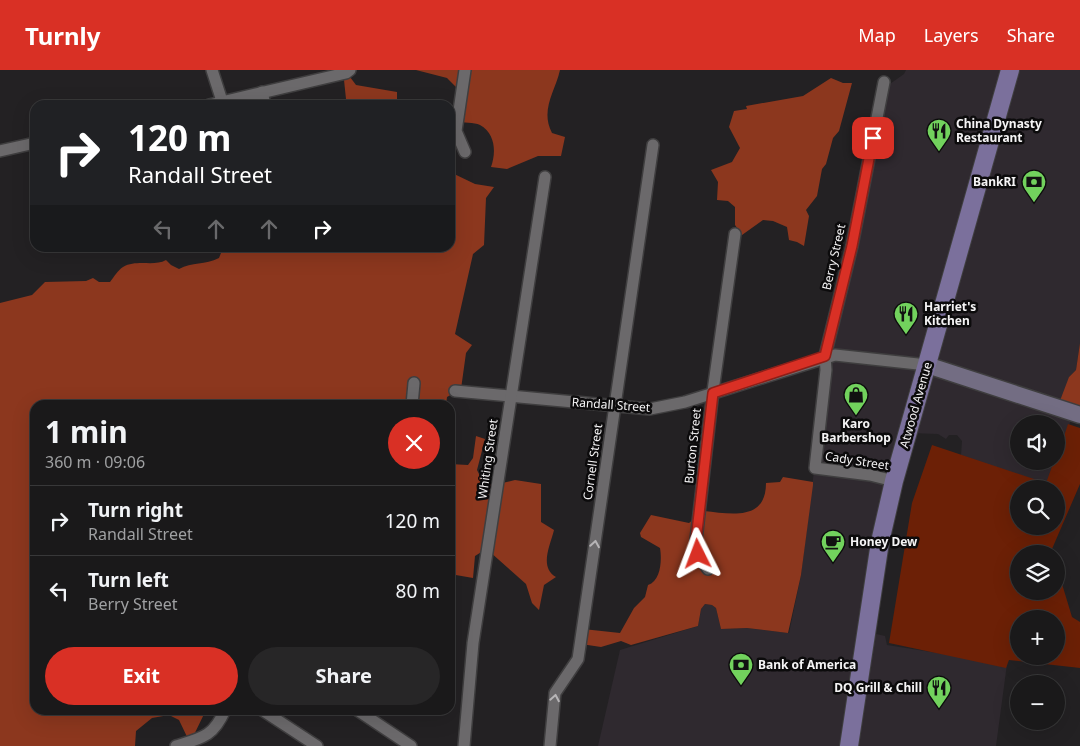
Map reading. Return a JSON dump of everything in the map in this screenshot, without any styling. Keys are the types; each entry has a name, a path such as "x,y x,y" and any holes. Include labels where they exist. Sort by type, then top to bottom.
{"main road":[{"name":"Atwood Avenue","path":"849,746 880,542 894,481 1010,70"}],"street":[{"path":"212,70 222,100"},
{"path":"226,100 346,73 350,70"},
{"path":"465,70 456,131 465,152"},
{"name":"Berry Street","path":"815,468 826,370 825,356 852,246 884,82"},
{"path":"262,92 264,100"},
{"path":"0,150 30,144"},
{"name":"Cornell Street","path":"550,746 555,693 578,659 653,145"},
{"name":"Whiting Street","path":"464,746 473,643 545,177"},
{"name":"Burton Street","path":"708,569 698,554 696,540 713,393 735,234"},
{"name":"Randall Street","path":"456,391 657,408 713,393 835,354 927,365 1080,415"},
{"path":"412,400 414,383"},
{"name":"Cady Street","path":"815,468 870,475 894,481"},
{"path":"176,746 207,736 219,724 223,715"},
{"path":"270,715 317,746"},
{"path":"364,715 411,746"}],"shaded area":[{"path":"416,70 560,70 547,117 552,133 565,137 561,156 538,156 507,169 491,167 494,150 489,133 478,124 457,122 461,92 447,78"},
{"path":"906,70 1080,70 1080,343 1076,370 1069,377 1073,413 1065,438 1065,415 1010,415 1010,470 1055,470 1052,480 1030,480 961,455 962,441 957,435 949,435 946,439 938,434 910,433 868,632 885,636 887,645 1007,664 996,746 598,746 620,650 698,626 701,609 705,604 716,608 721,629 747,628 789,633 801,575 826,375 887,86 904,74"},
{"path":"350,77 356,85 397,92 397,100 346,100 344,80"},
{"path":"831,78 843,83 852,83 839,131 833,138 826,164 822,169 817,196 806,210 809,216 804,246 789,240 787,227 773,221 763,220 742,235 735,225 735,207 728,201 717,200 718,182 711,170 732,162 740,148 729,127 734,111 747,109 746,106 803,96"},
{"path":"455,174 475,184 494,187 486,198 484,245 473,254 455,334 472,345 466,353 461,389 447,397 447,400 30,400 30,715 169,715 152,718 136,731 135,746 0,746 0,303 32,295 45,282 86,281 93,278 99,282 110,282 121,268 128,265 156,263 166,260 179,269 219,258 221,252 455,252"},
{"path":"1080,343 1080,415 1058,406 1069,377 1076,370"},
{"path":"1068,424 1080,428 1080,484 1065,519 1065,480 1047,480 1051,470 1065,470 1065,433"},
{"path":"476,436 485,439 477,470 481,478 498,484 515,480 541,484 541,522 554,530 548,549 547,562 551,573 556,577 544,585 539,610 532,603 526,584 490,552 483,551 475,556 473,578 455,575 455,464 468,465 473,458"},
{"path":"932,445 1037,480 1010,480 1010,535 1058,535 1054,545 1010,545 1010,600 1065,600 1065,594 1072,617 1080,622 1080,668 1053,665 1065,665 1065,610 1010,610 1010,660 1006,668 889,643 912,503"},
{"path":"783,477 813,482 801,575 788,633 747,628 721,629 716,608 705,604 701,609 698,626 631,645 621,641 601,647 581,644 583,629 620,633 634,608 645,597 648,585 656,579 661,564 660,548 641,537 640,533 651,515 689,523 704,511 746,512 760,504 766,483 780,482"},
{"path":"169,715 204,715 190,743 179,720"}],"place":[{"name":"China Dynasty Restaurant","path":"939,152"},
{"name":"BankRI","path":"1034,203"},
{"name":"Harriet's Kitchen","path":"906,335"},
{"name":"Karo Barbershop","path":"856,416"},
{"name":"Honey Dew","path":"833,563"},
{"name":"Bank of America","path":"741,686"},
{"name":"DQ Grill & Chill","path":"939,709"}],"route":[{"path":"698,554 696,540 713,393 825,356 852,246 873,138"}]}
